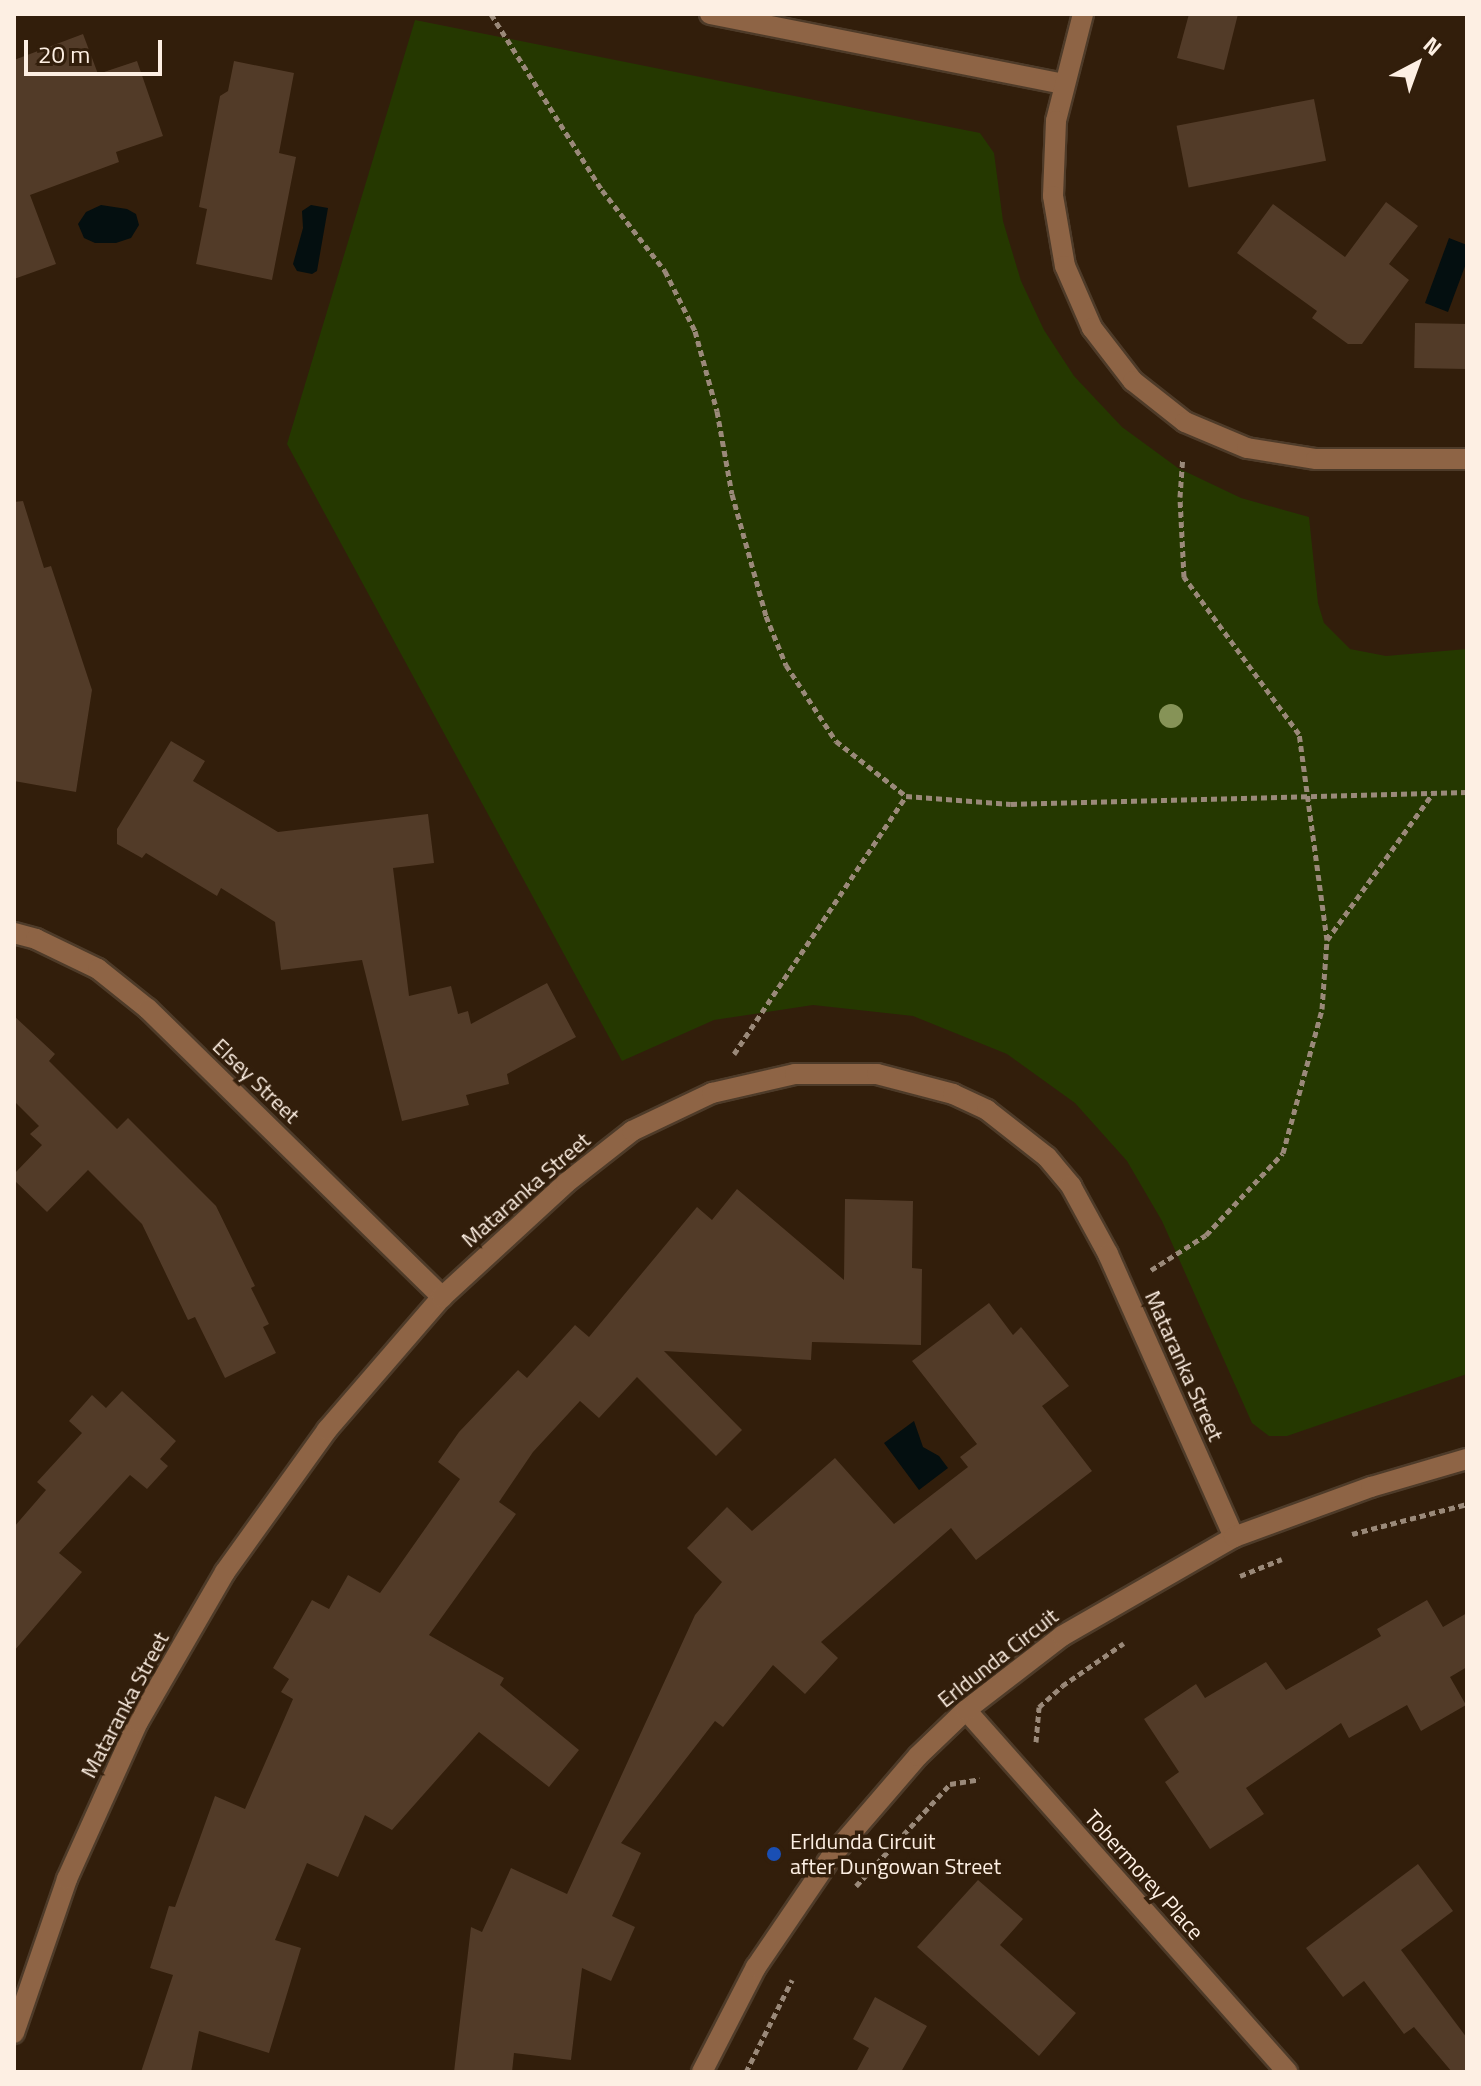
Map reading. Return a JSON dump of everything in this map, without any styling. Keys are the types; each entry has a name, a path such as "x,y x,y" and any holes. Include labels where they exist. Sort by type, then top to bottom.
{"street":[{"path":"710,14 1064,84"},
{"path":"1083,14 1056,121 1053,196 1065,266 1092,328 1133,381 1185,422 1247,448 1316,459 1467,459"},
{"name":"Elsey Street","path":"14,933 36,939 98,969 148,1009 442,1297"},
{"name":"Mataranka Street","path":"14,2033 73,1865 138,1722 217,1586 327,1430 442,1297 566,1183 632,1131 712,1093 795,1074 877,1074 953,1094 987,1110 1047,1157 1071,1186 1123,1288 1234,1537"},
{"name":"Erldunda Circuit","path":"702,2072 756,1967 831,1857 918,1756 966,1710 1062,1636 1234,1537 1371,1487 1467,1459"},
{"name":"Tobermorey Place","path":"966,1710 1287,2072"}],"path":[{"path":"491,14 602,190 665,271 695,331 766,616 786,665 836,741 906,796 1011,804 1467,792"},
{"path":"1123,1288 1206,1235 1283,1153 1322,1009 1327,940 1299,734 1184,577 1180,497 1185,422"},
{"path":"1327,940 1434,793"},
{"path":"737,1087 731,1057 906,796"},
{"path":"1341,1537 1467,1504"},
{"path":"1229,1581 1285,1558"},
{"path":"853,1889 950,1784 978,1778 989,1784 1039,1739 1039,1707 1062,1686 1135,1636"},
{"path":"746,2072 793,1977"}],"green space":[{"path":"415,20 980,133 994,153 1003,221 1021,281 1044,330 1074,376 1122,427 1178,468 1241,498 1309,517 1318,603 1324,623 1350,649 1386,656 1467,649 1467,1374 1287,1436 1269,1436 1252,1423 1162,1221 1127,1161 1075,1103 1007,1054 913,1016 813,1005 714,1020 622,1061 287,444"}],"shaded area":[{"path":"101,205 127,209 136,214 139,225 131,238 116,243 95,243 84,238 78,224 86,212"},
{"path":"311,205 328,208 317,271 312,274 297,271 293,264 303,228 302,211"},
{"path":"1449,238 1467,245 1467,261 1448,312 1425,303"},
{"path":"914,1421 923,1447 939,1456 948,1468 919,1490 884,1443"}],"building":[{"path":"1189,14 1238,14 1224,70 1177,58"},
{"path":"83,34 98,74 137,61 163,136 116,152 119,162 30,195 56,264 14,279 14,60"},
{"path":"234,61 294,73 279,153 296,157 272,280 196,264 207,209 199,207 220,96 228,91"},
{"path":"1314,99 1326,161 1189,188 1177,126"},
{"path":"1386,202 1418,226 1389,264 1409,280 1362,344 1348,344 1312,318 1317,311 1237,253 1273,204 1345,257"},
{"path":"1415,323 1467,324 1466,369 1414,368"},
{"path":"23,501 44,568 51,566 92,690 76,792 14,781 14,502"},
{"path":"171,741 205,761 193,781 278,832 428,814 434,863 393,868 409,996 451,986 458,1014 468,1011 471,1024 547,983 576,1037 507,1074 509,1084 466,1095 469,1105 402,1121 362,960 281,970 275,922 221,888 217,896 146,853 142,858 117,844 117,829"},
{"path":"14,1016 55,1054 49,1061 117,1129 128,1118 216,1206 255,1286 251,1288 269,1324 263,1327 276,1353 225,1378 195,1317 188,1320 142,1224 88,1170 47,1212 14,1180 14,1174 42,1145 30,1134 39,1126 14,1101"},
{"path":"737,1189 844,1280 845,1199 913,1201 912,1268 922,1269 921,1345 812,1342 811,1360 664,1351 742,1430 716,1456 637,1377 599,1418 580,1401 533,1452 499,1502 516,1514 429,1635 504,1678 500,1685 579,1750 549,1787 479,1732 392,1830 365,1815 338,1877 307,1863 275,1940 301,1948 269,2053 199,2031 191,2072 141,2072 173,1975 150,1968 169,1906 175,1907 215,1796 245,1809 293,1699 281,1692 289,1679 273,1668 312,1600 329,1609 348,1575 380,1593 460,1479 438,1462 459,1432 518,1370 527,1378 575,1325 589,1337 697,1207 712,1220"},
{"path":"989,1303 1013,1335 1021,1327 1069,1386 1042,1406 1092,1471 976,1560 951,1528 821,1642 838,1658 805,1694 773,1665 723,1727 715,1721 621,1843 641,1853 612,1916 635,1927 611,1981 582,1968 571,2060 514,2053 512,2072 454,2072 471,1927 482,1932 511,1868 567,1894 695,1615 722,1582 687,1548 727,1507 752,1531 835,1458 894,1524 968,1467 960,1457 977,1444 912,1361"},
{"path":"122,1391 176,1441 160,1459 168,1466 147,1489 130,1475 59,1553 82,1572 14,1651 14,1527 46,1490 37,1482 82,1433 69,1421 92,1395 106,1408"},
{"path":"1427,1600 1443,1627 1467,1613 1467,1667 1450,1677 1466,1705 1421,1731 1407,1705 1349,1738 1341,1723 1246,1788 1264,1814 1210,1849 1165,1782 1179,1772 1144,1719 1196,1684 1205,1698 1266,1662 1286,1690 1381,1636 1377,1629"},
{"path":"1418,1864 1453,1911 1401,1950 1467,2038 1467,2072 1452,2072 1414,2027 1404,2034 1364,1981 1343,1997 1306,1948"},
{"path":"978,1880 1023,1919 1000,1945 1076,2013 1039,2056 917,1947"},
{"path":"875,1997 927,2026 901,2072 856,2072 869,2048 853,2039"}],"place":[{"name":"Erldunda Circuit after Dungowan Street","path":"774,1854"}]}
